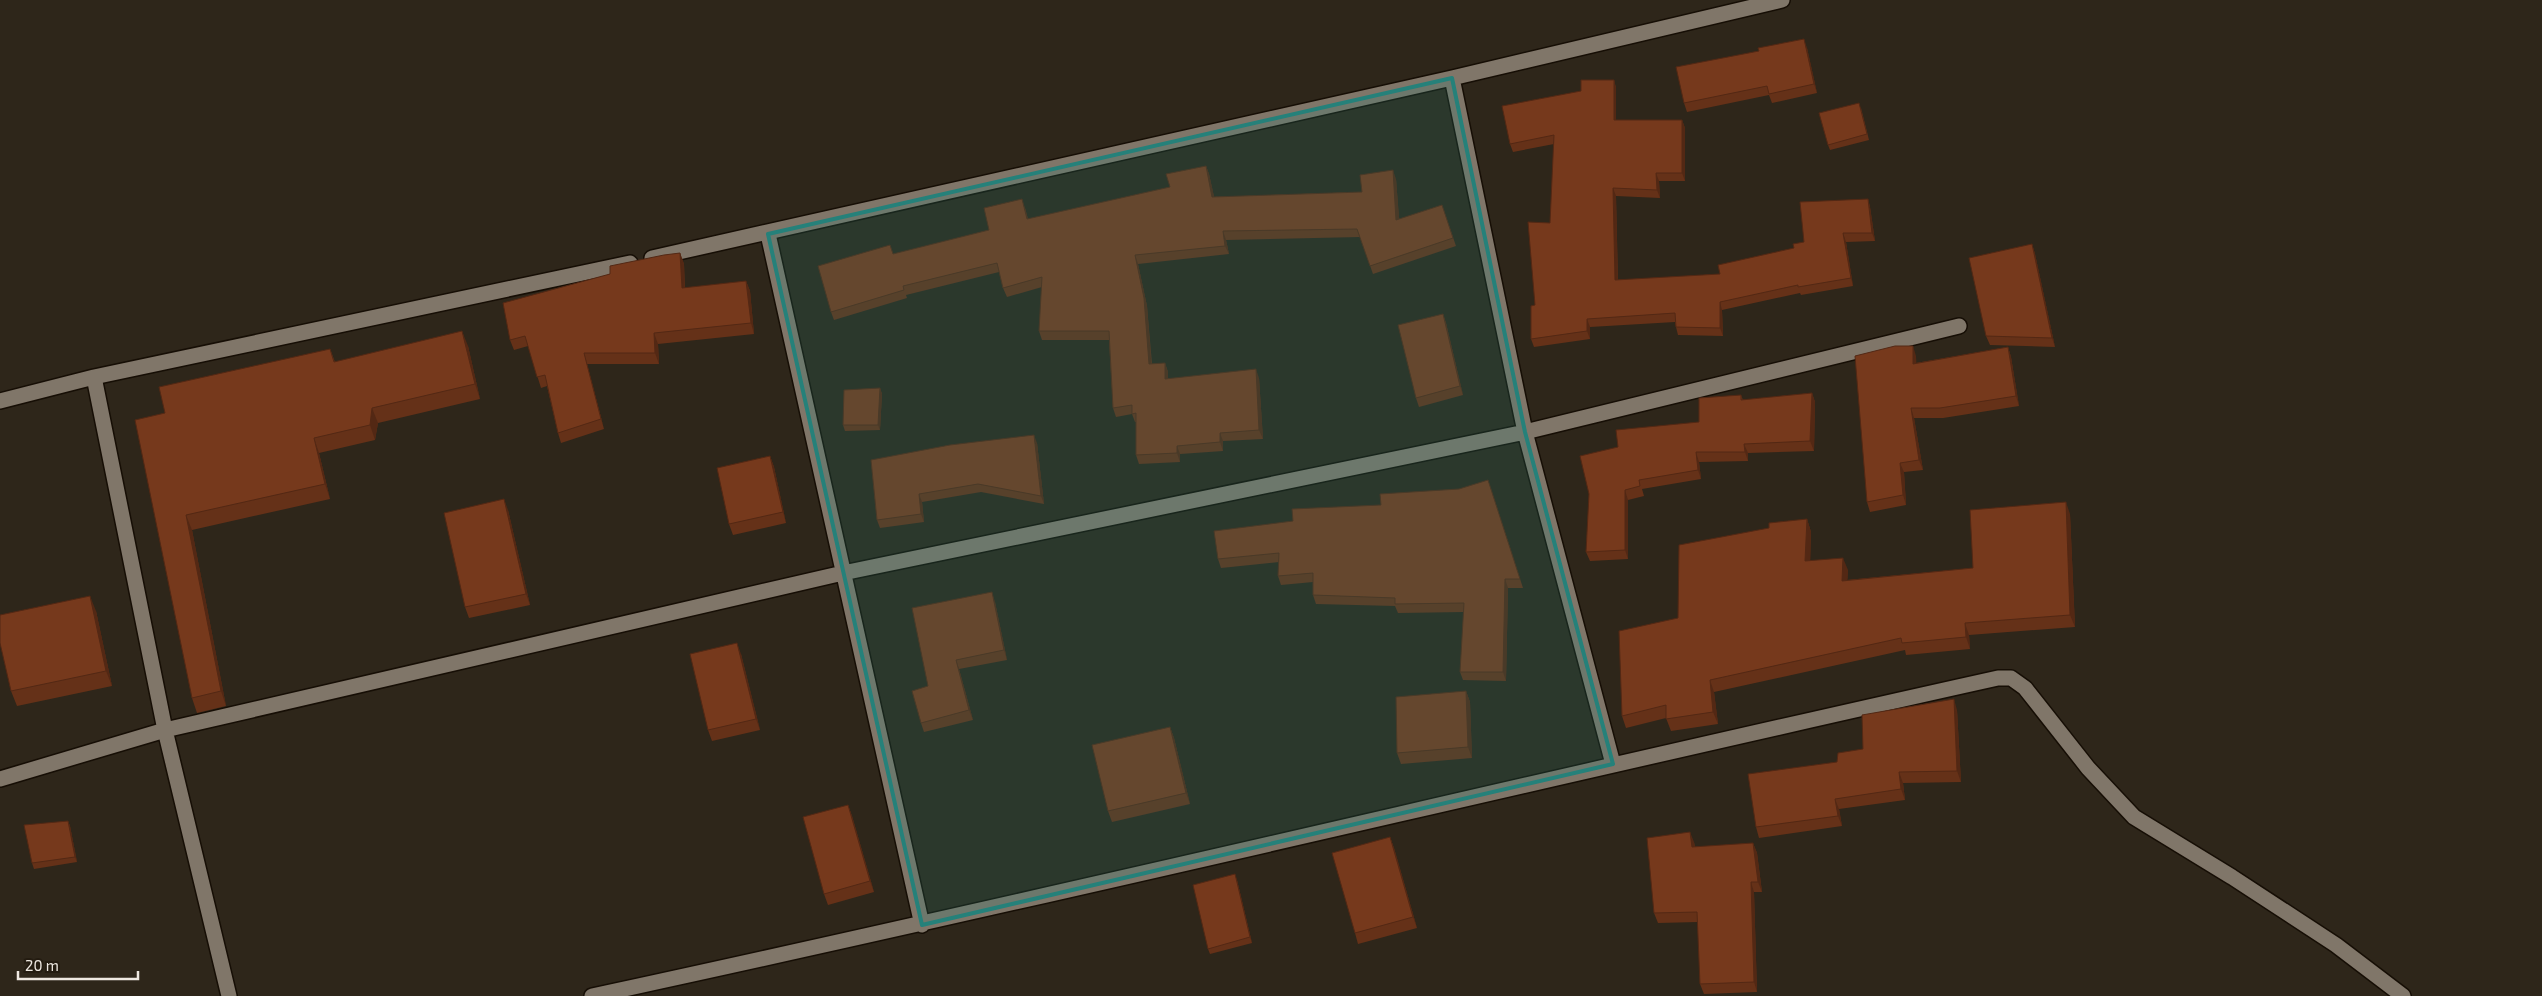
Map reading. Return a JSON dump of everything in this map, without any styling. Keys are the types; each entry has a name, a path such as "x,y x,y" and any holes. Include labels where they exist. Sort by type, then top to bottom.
{"street":[{"path":"0,401 94,377 768,234 1452,78 1782,0"},
{"path":"1452,78 1525,432 1613,764"},
{"path":"768,234 922,925"},
{"path":"0,778 165,730 843,573 1525,432 1959,326"},
{"path":"94,377 165,730 229,996"},
{"path":"592,996 922,925 1613,764 1998,678 2012,678 2024,688 2088,768 2134,817 2336,945 2404,996"}],"highlighted area":[{"path":"1452,78 1525,432 1613,764 922,925 768,234"}],"building":[{"path":"1804,39 1814,84 1769,94 1767,86 1684,103 1676,67 1759,51 1758,48"},
{"path":"1581,80 1614,80 1614,120 1682,120 1682,173 1656,173 1657,190 1613,188 1615,280 1720,274 1718,265 1794,248 1793,244 1804,242 1800,202 1868,199 1872,233 1843,233 1851,278 1798,287 1798,285 1720,302 1720,328 1676,327 1675,313 1587,319 1587,331 1531,339 1531,306 1535,305 1528,222 1550,223 1554,135 1510,144 1502,106 1581,91"},
{"path":"1859,103 1867,134 1828,145 1819,113"},
{"path":"1206,166 1212,197 1362,192 1360,175 1393,170 1396,220 1442,205 1453,238 1370,266 1357,229 1223,231 1225,246 1135,255 1144,298 1149,364 1165,363 1165,379 1256,369 1259,430 1220,433 1220,442 1177,446 1177,453 1136,455 1136,413 1132,414 1132,405 1113,408 1109,331 1039,331 1042,277 1003,288 997,263 903,286 904,290 831,312 818,266 890,245 893,254 989,230 984,208 1022,199 1027,219 1170,187 1166,174"},
{"path":"2032,244 2052,338 1986,336 1969,258"},
{"path":"680,253 682,288 746,281 751,323 654,333 655,353 584,353 601,419 558,433 545,375 537,377 525,336 510,340 503,303 610,274 610,266"},
{"path":"1443,314 1460,386 1416,398 1398,325"},
{"path":"462,331 475,384 372,408 370,425 314,438 325,484 186,515 221,691 192,698 135,420 165,413 159,387 330,349 334,362"},
{"path":"1895,346 1913,346 1913,364 2008,347 2016,396 1940,408 1911,408 1919,460 1900,463 1903,495 1867,502 1855,356"},
{"path":"880,388 878,425 843,425 844,390"},
{"path":"1812,393 1810,441 1744,444 1745,452 1696,452 1698,470 1639,480 1640,486 1625,490 1625,550 1586,552 1589,494 1580,456 1618,447 1616,430 1699,422 1699,398 1741,395 1741,400"},
{"path":"1034,435 1041,496 978,484 919,494 921,514 877,520 871,460 950,445"},
{"path":"770,456 783,512 729,524 717,468"},
{"path":"1488,480 1520,579 1505,579 1503,672 1460,672 1464,603 1395,604 1395,598 1313,595 1313,573 1278,576 1279,553 1218,559 1214,531 1293,521 1292,509 1381,505 1380,494 1459,489"},
{"path":"504,499 526,594 465,607 444,513"},
{"path":"2066,502 2070,615 1965,623 1966,637 1902,643 1901,638 1710,680 1713,712 1666,719 1666,705 1622,716 1619,631 1678,618 1679,545 1769,528 1769,523 1807,519 1805,561 1843,558 1842,581 1973,568 1970,510"},
{"path":"992,592 1004,650 956,660 969,710 921,723 912,691 928,686 912,608"},
{"path":"90,596 106,671 11,691 0,643 0,615"},
{"path":"737,643 756,719 708,730 690,654"},
{"path":"1466,691 1468,747 1397,753 1396,697"},
{"path":"1954,699 1957,771 1899,772 1901,789 1835,799 1838,816 1756,827 1748,774 1837,762 1838,753 1863,749 1862,715"},
{"path":"1170,727 1186,793 1108,811 1092,745"},
{"path":"848,805 870,881 824,894 803,817"},
{"path":"68,821 75,857 32,863 24,825"},
{"path":"1690,832 1692,847 1753,843 1758,882 1751,882 1754,982 1700,984 1697,912 1654,913 1647,838"},
{"path":"1390,837 1413,917 1355,933 1332,853"},
{"path":"1235,874 1250,937 1208,949 1193,885"}]}
